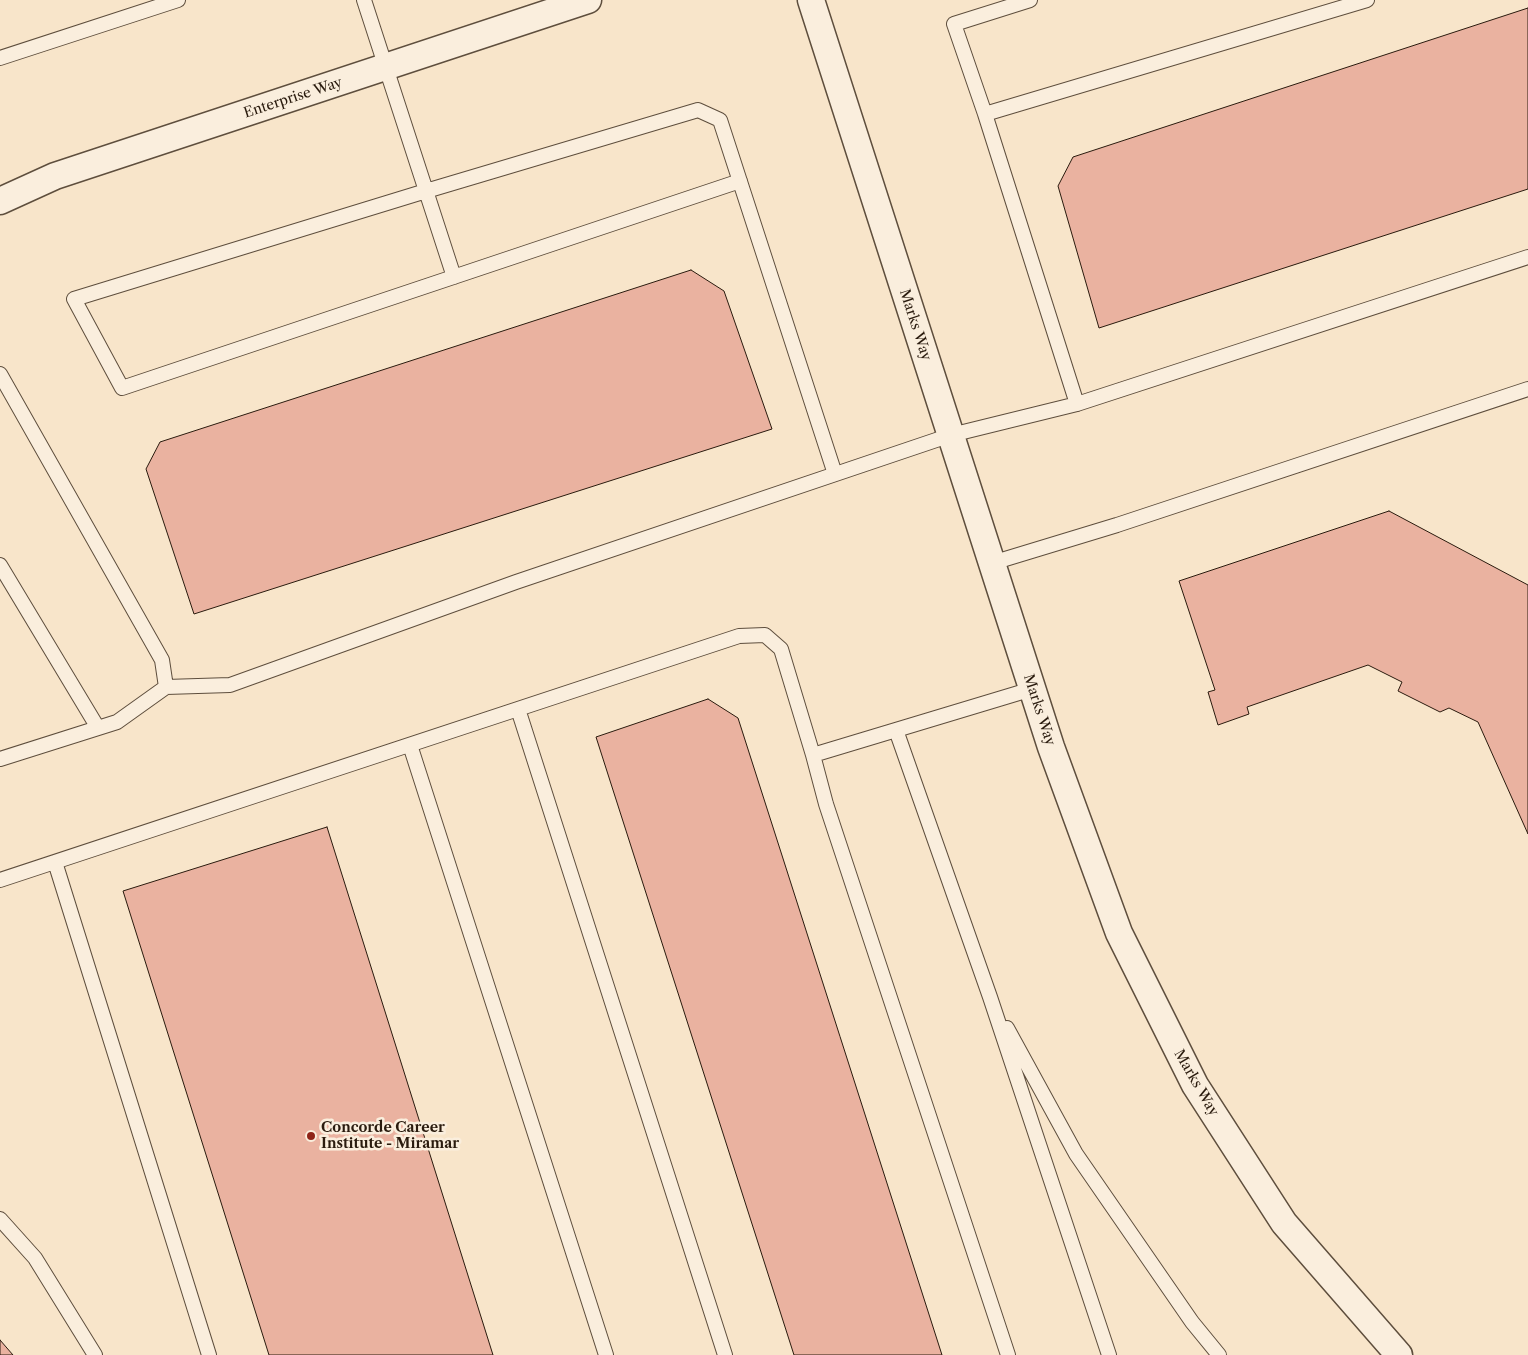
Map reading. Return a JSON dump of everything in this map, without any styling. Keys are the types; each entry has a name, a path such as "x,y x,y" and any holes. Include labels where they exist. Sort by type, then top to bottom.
{"street":[{"name":"Enterprise Way","path":"0,201 55,176 588,0"},
{"name":"Marks Way","path":"811,0 1051,747 1119,933 1195,1085 1284,1223 1399,1355"}],"lane":[{"path":"0,58 178,0"},
{"path":"364,0 454,277"},
{"path":"1030,0 954,24 985,114 1077,404"},
{"path":"985,114 1367,0"},
{"path":"740,181 122,388 74,299 698,110 720,120 740,181 835,474"},
{"path":"1,757 117,722 166,687 230,684 516,582 951,435 1077,404 1528,257"},
{"path":"0,374 162,660 166,687"},
{"path":"992,563 1126,522 1528,389"},
{"path":"0,565 98,728"},
{"path":"0,880 739,636 765,636 781,648 829,813 1008,1355"},
{"path":"813,755 1032,689"},
{"path":"518,709 726,1355"},
{"path":"896,730 990,997 1109,1355"},
{"path":"410,745 606,1355"},
{"path":"55,862 209,1355"},
{"path":"990,997 1076,1154 1192,1322 1219,1355"},
{"path":"0,1219 35,1258 95,1355"}],"building":[{"path":"1528,8 1528,189 1099,328 1058,186 1073,157"},
{"path":"691,270 724,291 772,429 194,614 146,469 160,442"},
{"path":"1389,511 1528,585 1528,834 1478,722 1449,708 1440,712 1398,691 1402,682 1368,665 1247,707 1249,714 1218,725 1208,692 1215,690 1179,581"},
{"path":"708,699 738,718 942,1355 794,1355 596,737"},
{"name":"Concorde Career Institute - Miramar","path":"327,827 493,1355 269,1355 123,891"},
{"path":"0,1340 13,1355 0,1355"}],"place":[{"name":"Concorde Career Institute - Miramar","path":"311,1136"}]}
